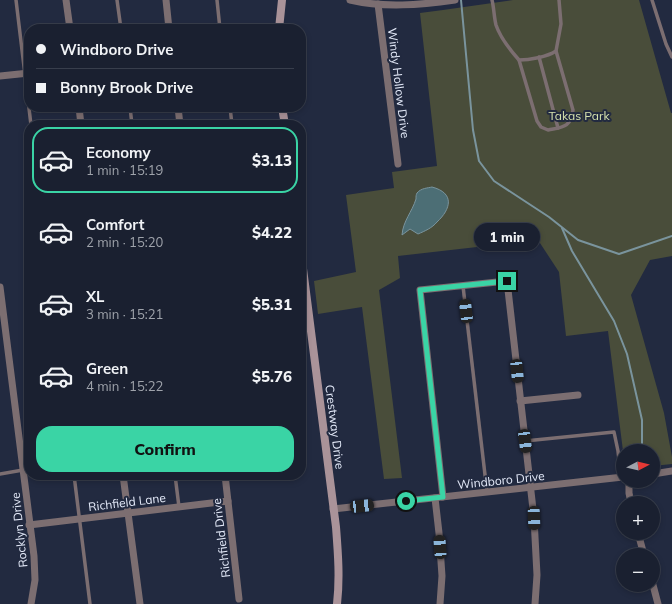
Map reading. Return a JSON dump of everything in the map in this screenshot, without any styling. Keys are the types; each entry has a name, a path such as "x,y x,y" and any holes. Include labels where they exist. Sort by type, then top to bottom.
{"main road":[{"path":"280,24 282,0"},
{"name":"Crestway Drive","path":"306,313 336,527 339,560 339,589 337,604"}],"street":[{"path":"66,0 69,24"},
{"path":"166,0 168,24"},
{"path":"350,0 378,4 406,5 455,0"},
{"name":"Windy Hollow Drive","path":"378,4 398,164"},
{"path":"0,76 24,73"},
{"path":"443,497 420,290 507,281 534,518 537,574 534,604"},
{"name":"Rocklyn Drive","path":"0,287 24,478"},
{"path":"0,351 8,350"},
{"path":"520,401 578,395"},
{"path":"660,473 672,471"},
{"name":"Windboro Drive","path":"333,509 616,478"},
{"name":"Rocklyn Drive","path":"24,480 34,556 35,580 31,604"},
{"path":"124,480 140,604"},
{"name":"Richfield Drive","path":"226,480 240,599"},
{"path":"435,498 442,576 440,604"},
{"name":"Richfield Lane","path":"30,525 228,501"},
{"path":"654,592 658,604"}],"lane":[{"path":"16,0 24,53"},
{"path":"117,0 120,24"},
{"path":"217,0 219,24"},
{"path":"492,0 497,28 511,51 519,60 537,122 541,127 548,130 568,124 572,118 573,110 556,51 561,24 559,0"},
{"path":"652,0 666,44 672,56"},
{"path":"519,60 539,57 556,51"},
{"path":"539,57 558,128"},
{"path":"463,286 487,492"},
{"path":"525,441 614,432 617,444"},
{"path":"0,474 23,470"},
{"path":"75,480 90,604"},
{"path":"176,480 179,507"}],"green space":[{"name":"Takas Park","path":"513,0 639,0 672,113 672,256 650,260 631,295 664,413 672,464 660,465 660,444 622,444 608,331 566,336 559,272 538,240 398,256 400,278 379,290 402,478 384,479 362,307 318,314 314,281 356,272 346,195 394,188 392,172 437,166 420,13"}],"shaded area":[{"path":"432,187 444,193 447,197 448,207 442,217 431,228 418,234 410,229 402,235 404,225 414,204 417,193 422,189"}],"waterway":[{"path":"461,0 473,130 479,161 494,181 549,217 578,240 619,254 672,236"},
{"path":"562,228 572,251 614,321 627,354 642,420 642,444"}],"route":[{"path":"406,501 443,497 420,290 507,281"}]}
